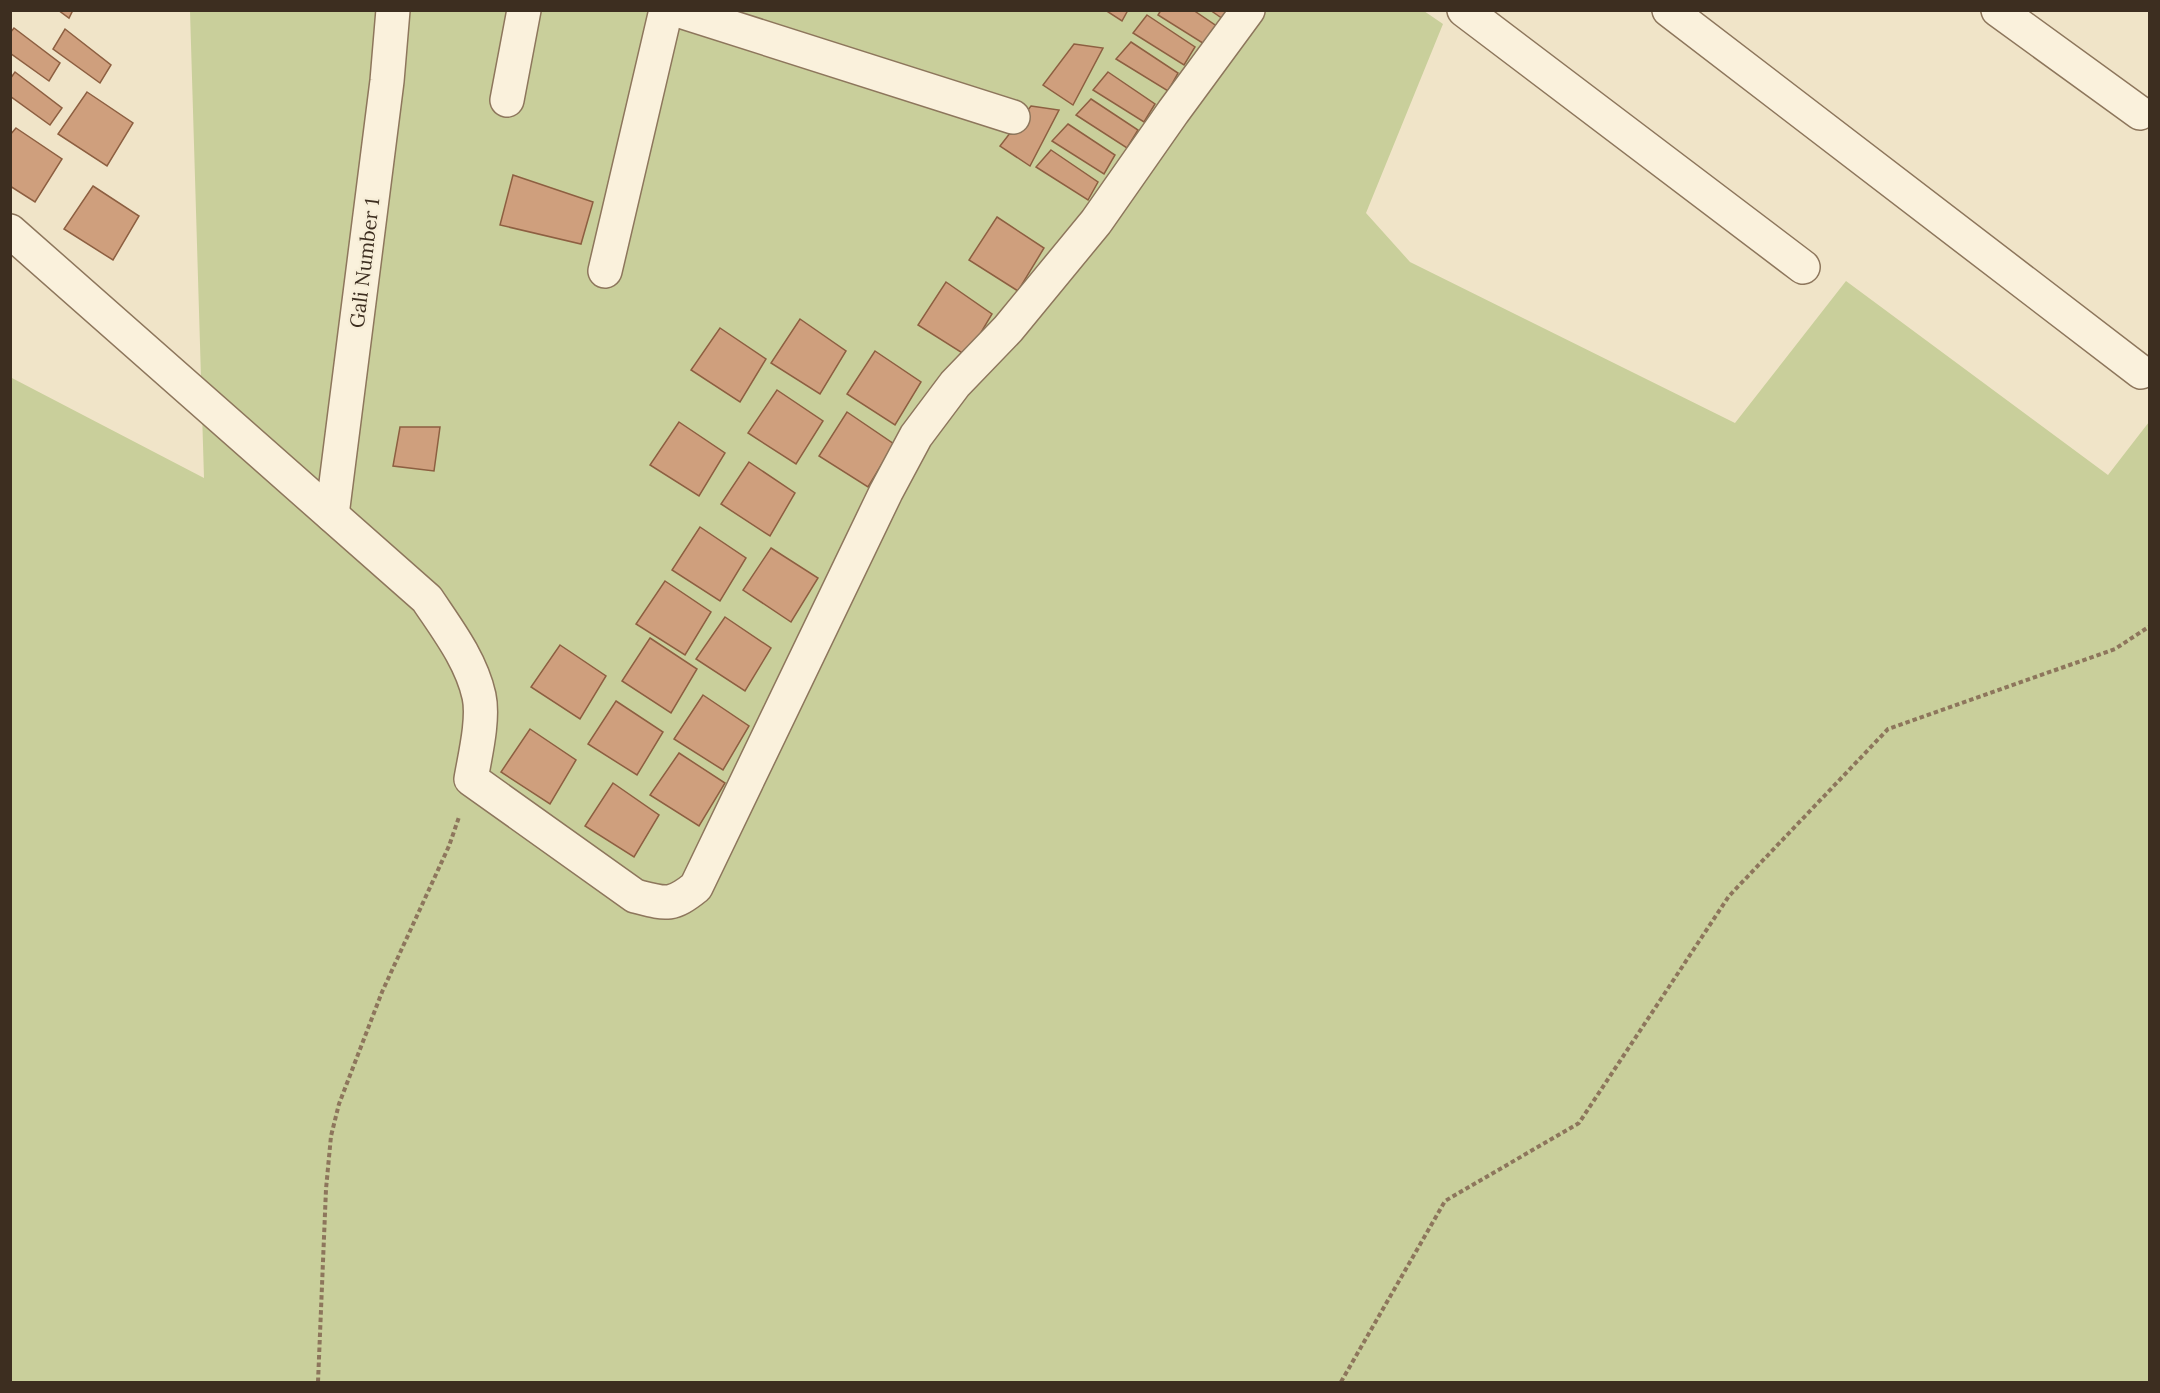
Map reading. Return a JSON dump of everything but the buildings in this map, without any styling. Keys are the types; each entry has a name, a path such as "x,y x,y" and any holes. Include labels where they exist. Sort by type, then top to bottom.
{"street":[{"name":"Gali Number 1","path":"332,515 384,102 393,10"},
{"path":"507,100 524,10"},
{"path":"605,271 666,10"},
{"path":"677,10 1013,117"},
{"path":"10,231 427,599 465,657 479,698 478,739 471,779 635,896 663,903 679,900 696,886 886,492 916,436 955,384 1008,328 1096,222 1248,10"},
{"path":"1464,10 1803,267"},
{"path":"1669,10 2141,372"},
{"path":"1998,10 2140,113"}],"path":[{"path":"1341,1383 1445,1201 1579,1123 1729,896 1888,729 2115,649 2150,626"},
{"path":"318,1383 327,1189 331,1136 339,1104 382,992 449,846 471,779"}],"green space":[{"path":"190,11 1424,11 1443,24 1366,213 1410,262 1735,423 1846,281 2108,475 2149,422 2149,1382 11,1382 10,377 204,478"}]}
